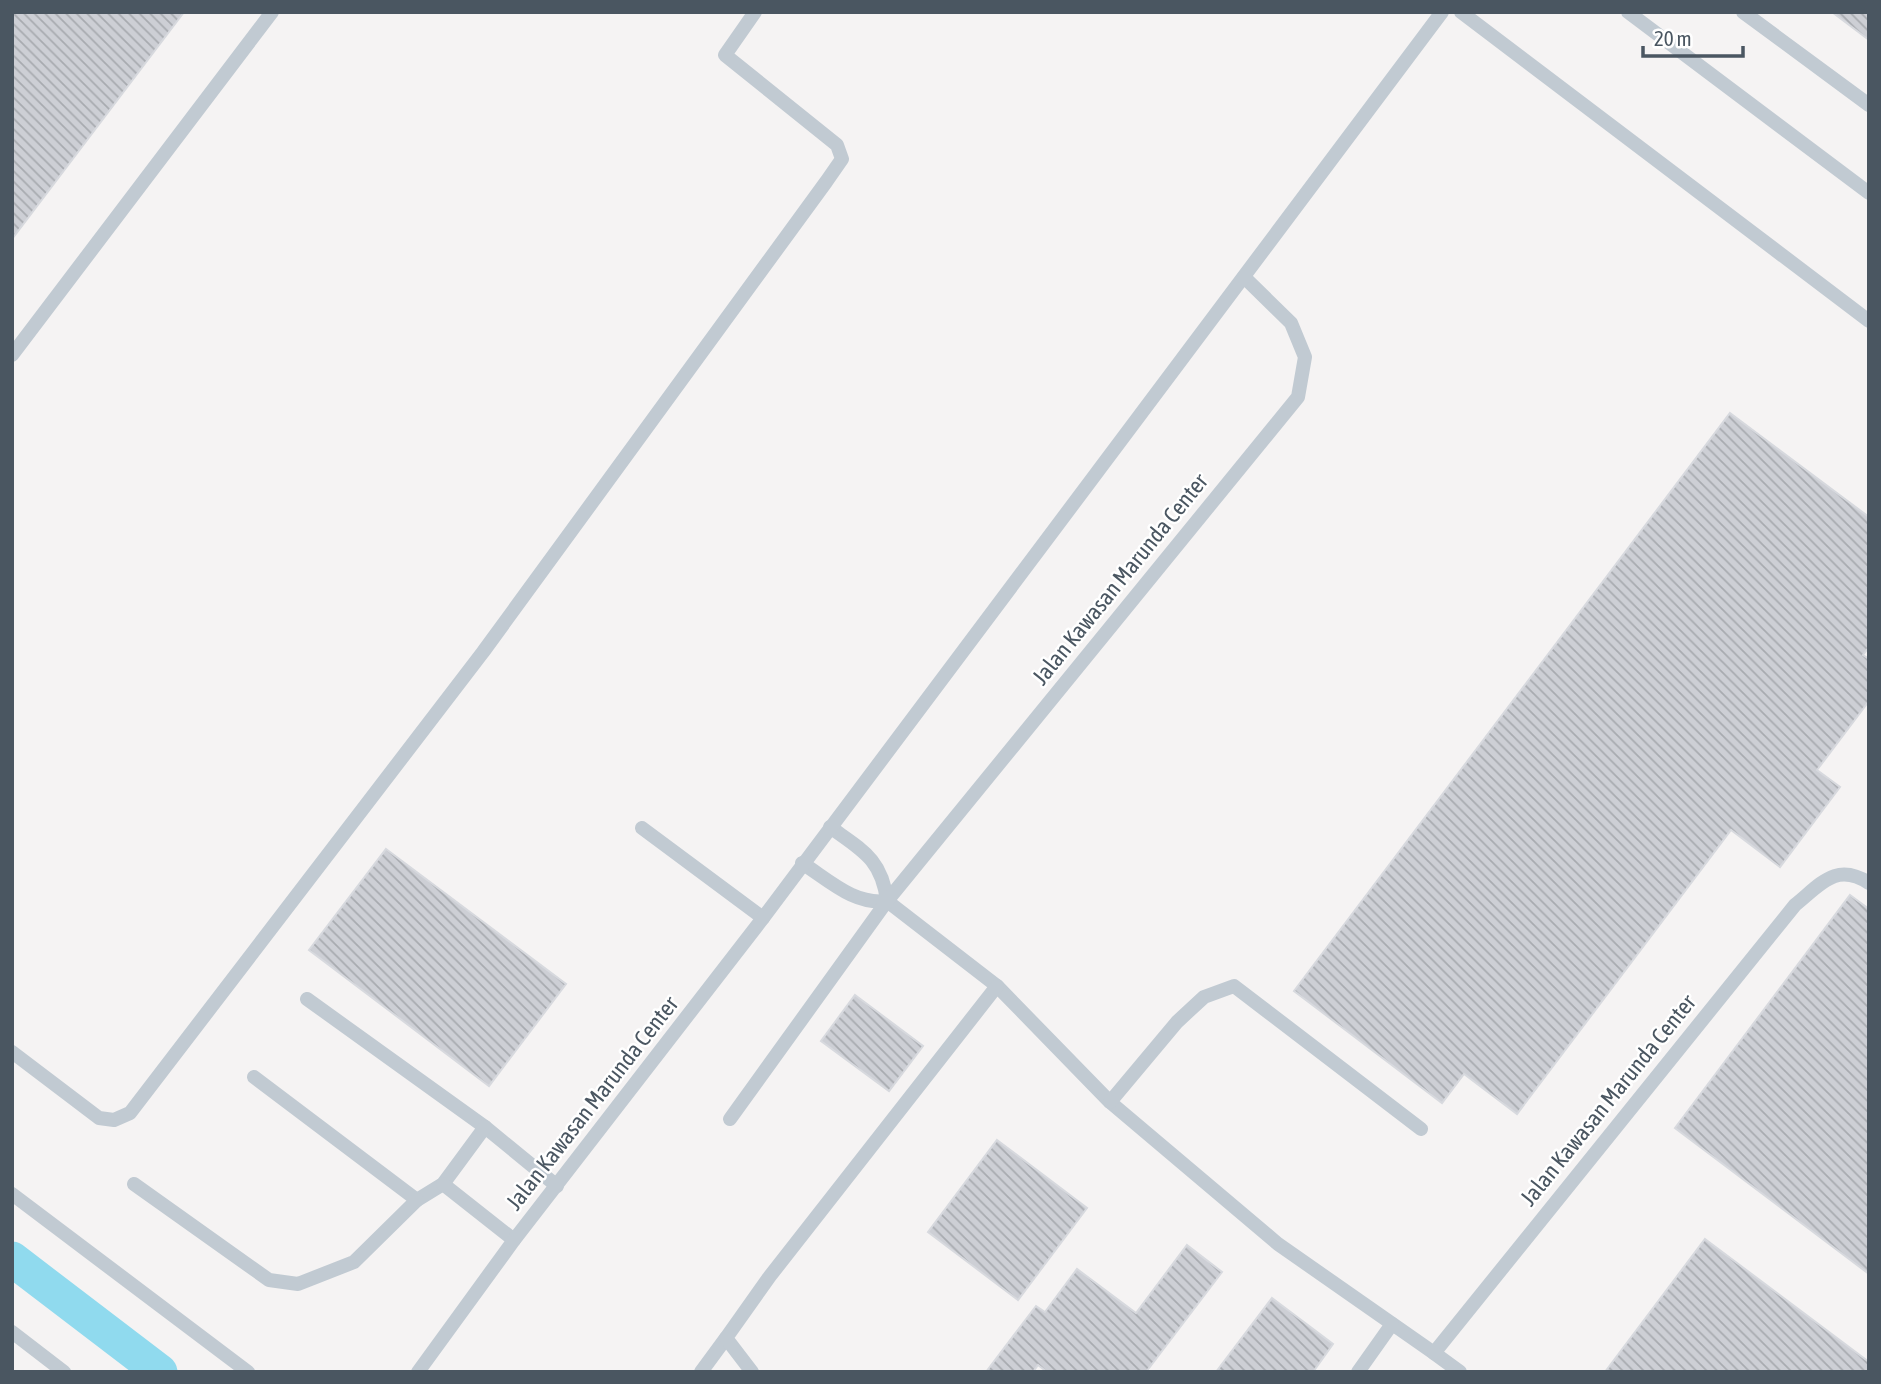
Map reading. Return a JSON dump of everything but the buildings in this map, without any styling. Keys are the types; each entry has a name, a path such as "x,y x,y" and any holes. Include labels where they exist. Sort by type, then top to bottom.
{"lane":[{"path":"12,355 272,12"},
{"path":"12,1052 99,1118 114,1120 130,1113 483,652 820,191 842,159 837,145 725,55 727,48 755,12"},
{"name":"Jalan Kawasan Marunda Center","path":"418,1372 514,1240 763,918 1442,12"},
{"path":"1461,12 1869,321"},
{"path":"1629,12 1869,193"},
{"path":"1744,12 1869,105"},
{"name":"Jalan Kawasan Marunda Center","path":"730,1119 887,901 1298,397 1306,357 1291,323 1244,277"},
{"path":"830,827 879,866 885,880 887,901"},
{"path":"642,828 763,918"},
{"path":"803,863 852,897 868,903 887,901 997,986 1110,1102 1278,1244 1460,1372"},
{"name":"Jalan Kawasan Marunda Center","path":"1434,1353 1795,905 1832,875 1855,874 1869,883"},
{"path":"702,1372 771,1276 997,986"},
{"path":"1110,1102 1177,1022 1204,998 1234,986 1421,1129"},
{"path":"307,999 485,1127 557,1186"},
{"path":"254,1077 417,1200"},
{"path":"135,1184 269,1280 298,1284 354,1262 417,1200 443,1184 485,1127"},
{"path":"443,1184 514,1240"},
{"path":"12,1194 248,1372"},
{"path":"1357,1372 1392,1324"},
{"path":"12,1332 64,1372"},
{"path":"726,1338 752,1372"}],"waterway":[{"path":"12,1259 160,1372"}]}
